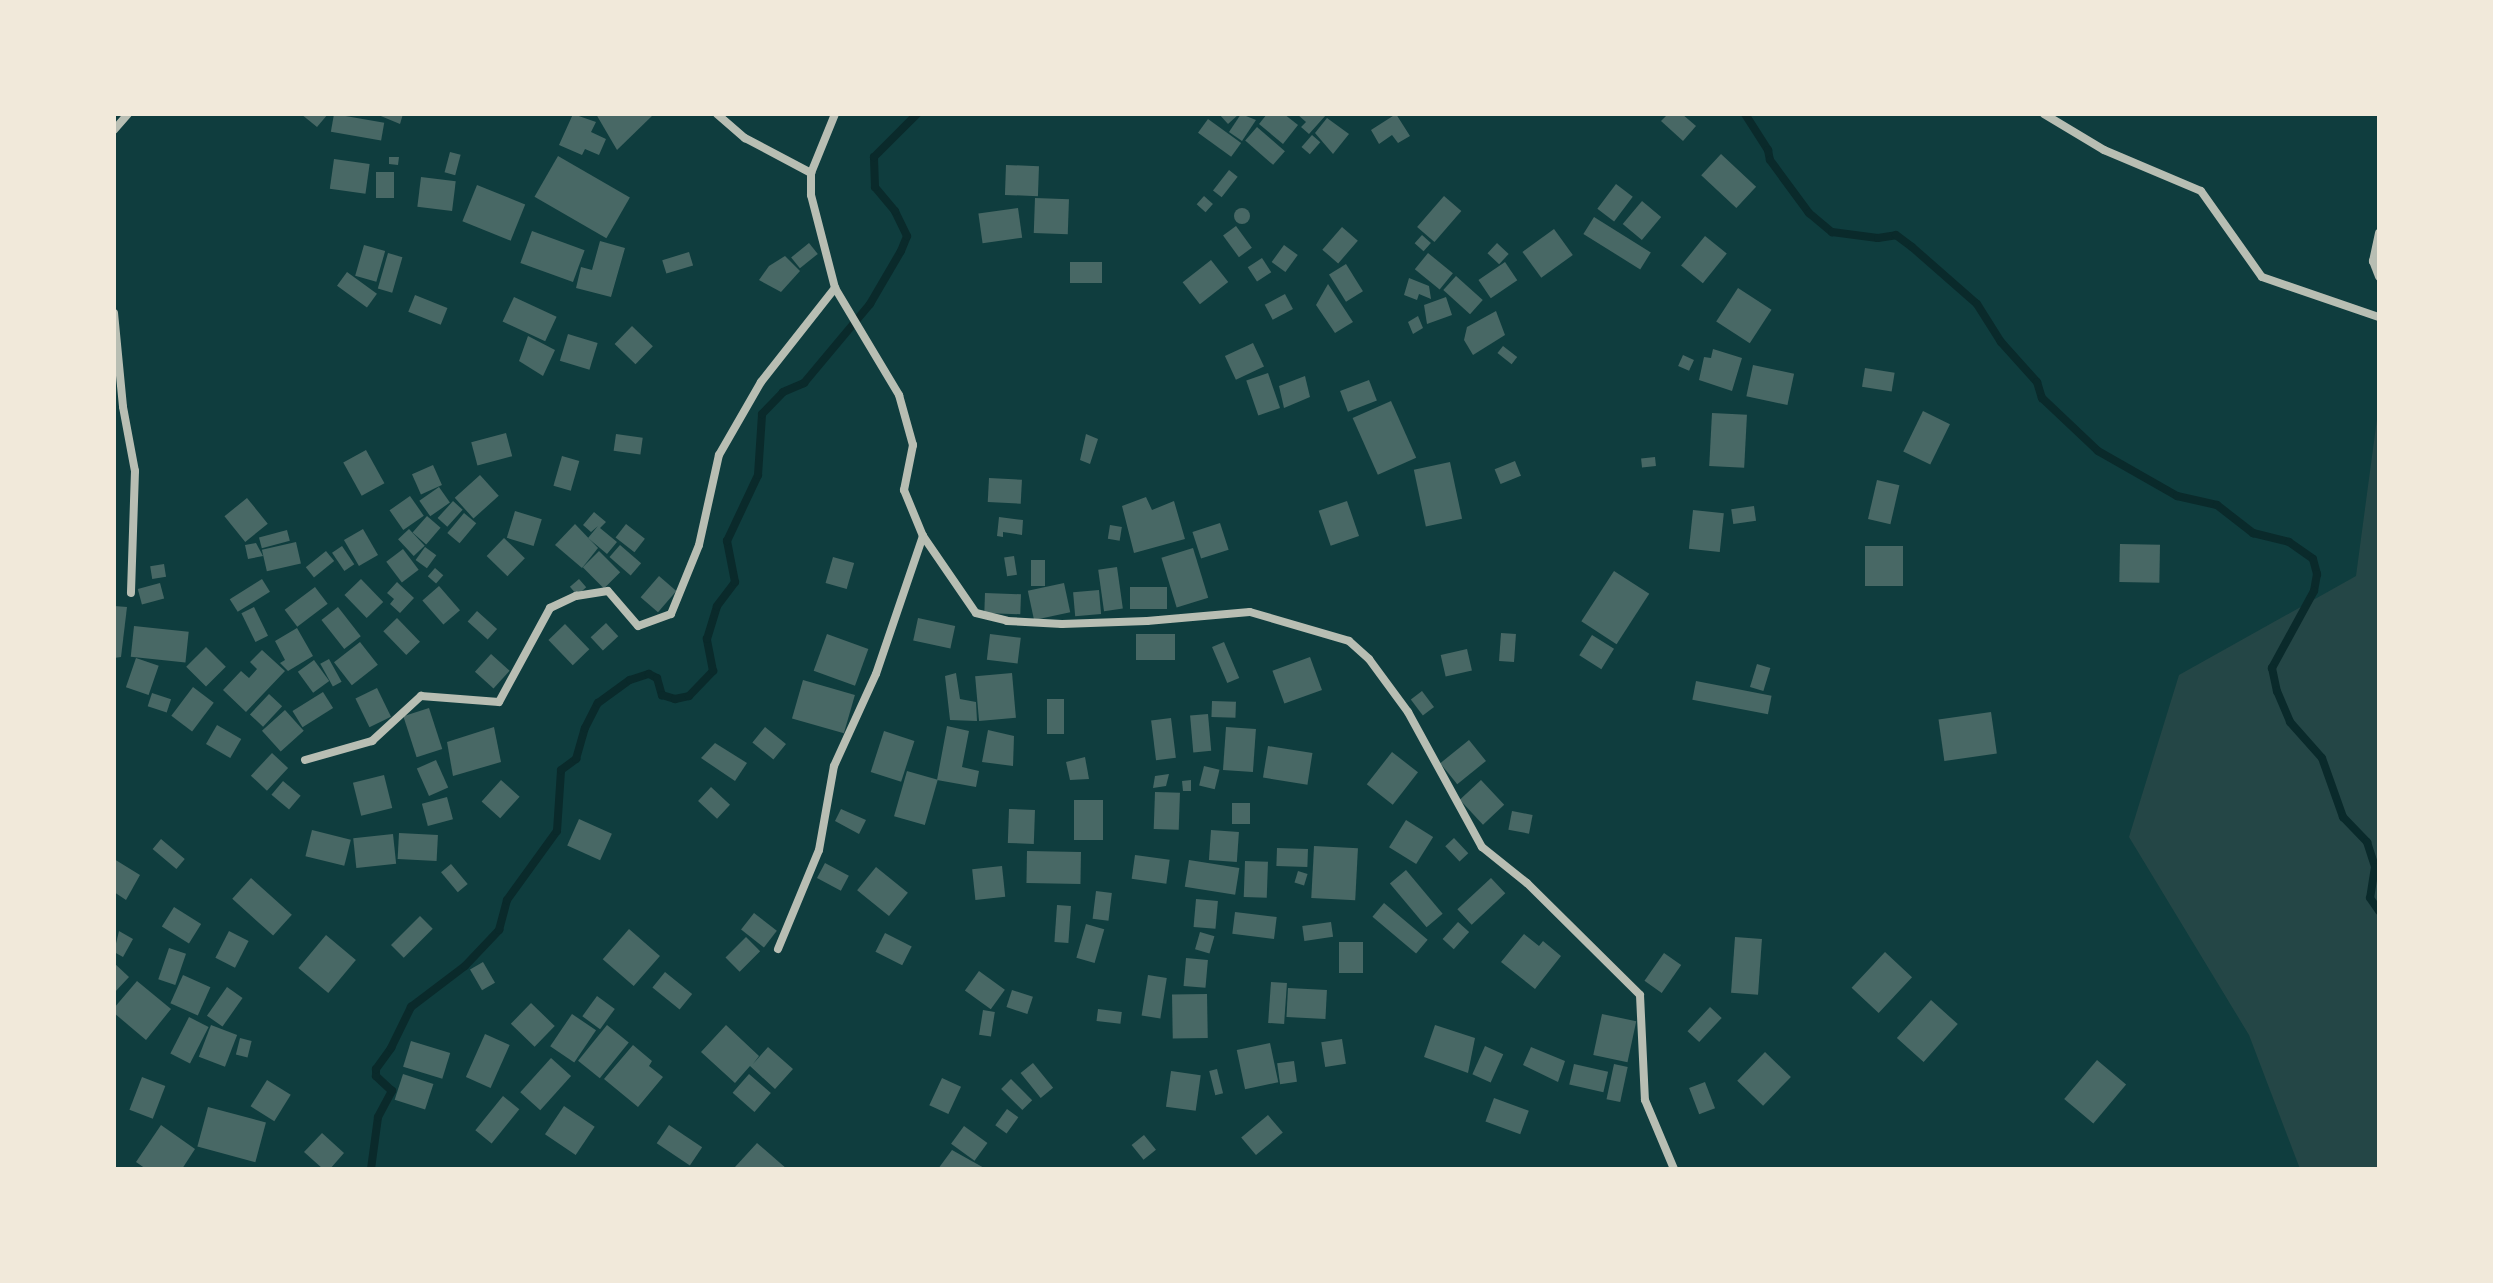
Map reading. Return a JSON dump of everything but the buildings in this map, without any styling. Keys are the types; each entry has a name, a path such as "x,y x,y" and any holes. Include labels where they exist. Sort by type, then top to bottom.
{"street":[{"path":"114,130 128,114"},
{"path":"717,114 745,138 811,173"},
{"path":"835,114 811,173 811,195 835,288 899,395 913,445 904,490 923,536 976,613 1007,621 1062,624 1147,621 1250,612 1349,641 1369,659 1408,712 1482,847 1527,883 1640,995 1645,1100 1674,1169"},
{"path":"2044,114 2104,150 2201,191 2262,277 2379,317"},
{"path":"2379,233 2373,261 2379,277"},
{"path":"305,760 372,741 421,696 499,702 550,608 576,596 608,591 638,626 671,614 699,545 719,455 761,382 835,288"},
{"path":"114,313 123,407 135,471 131,593"},
{"path":"778,949 819,850 834,766 876,674 923,536"}],"shaded area":[{"path":"2379,404 2379,1169 2300,1169 2249,1035 2129,837 2179,675 2356,576"}],"waterway":[{"path":"371,1169 378,1117 392,1091 376,1076 376,1069 391,1048 411,1007 465,966 499,930 507,900 557,831 561,770 576,759 585,728 598,703 630,680 649,674 657,678 662,695 675,699 689,696 713,671 707,639 717,606 735,582 727,541 758,475 762,414 783,392 804,383 870,304 901,251 907,236 895,211 875,187 874,157 917,114"},
{"path":"1745,114 1768,150 1770,160 1809,213 1832,232 1878,238 1896,235 1912,247 1977,304 2001,342 2037,382 2042,398 2098,451 2177,496 2217,505 2253,533 2289,542 2313,559 2317,574 2314,591 2272,668 2277,691 2290,722 2322,758 2343,817 2367,842 2375,867 2370,898 2379,911"}]}
